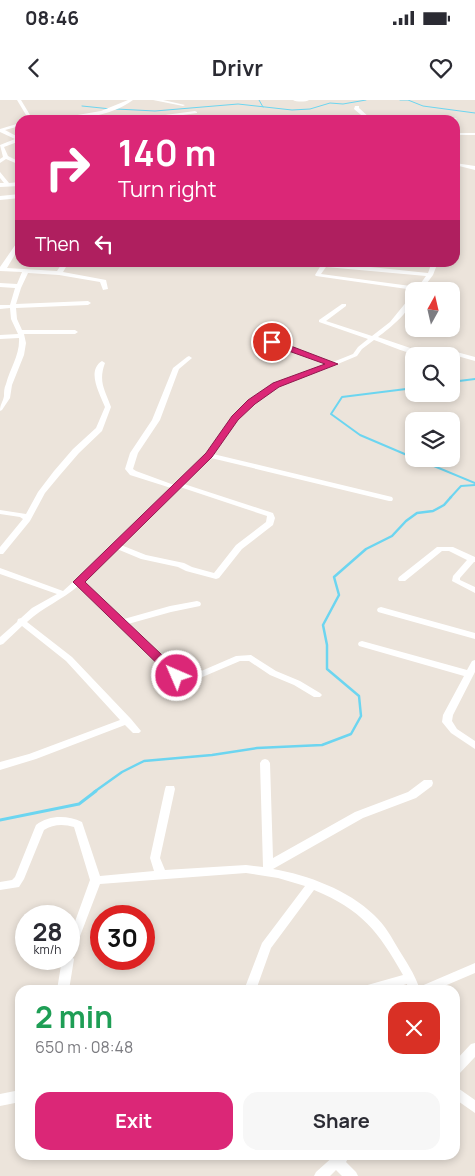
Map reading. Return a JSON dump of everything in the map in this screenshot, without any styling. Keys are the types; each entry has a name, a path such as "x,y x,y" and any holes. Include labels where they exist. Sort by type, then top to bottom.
{"street":[{"path":"86,115 100,113 121,106 131,100"},
{"path":"155,100 183,105"},
{"path":"295,100 307,100"},
{"path":"22,101 29,115"},
{"path":"357,107 363,115"},
{"path":"174,115 195,112"},
{"path":"0,130 15,126"},
{"path":"0,130 15,137"},
{"path":"460,134 475,134"},
{"path":"15,141 1,147 6,157 15,162"},
{"path":"0,162 6,157"},
{"path":"460,165 475,168"},
{"path":"0,174 8,185"},
{"path":"0,185 15,184"},
{"path":"0,198 15,196"},
{"path":"15,248 2,269 59,273 104,281 105,289"},
{"path":"59,273 63,267"},
{"path":"323,267 318,275 405,288"},
{"path":"354,267 430,275"},
{"path":"425,282 433,267"},
{"path":"0,409 7,398 3,392 20,360 23,346 22,334 14,318 14,306 16,292 26,271"},
{"path":"0,285 19,286"},
{"path":"0,307 88,303"},
{"path":"344,305 321,321 429,356 442,350 475,359"},
{"path":"0,642 35,610 64,594 79,582 209,455 235,418 267,390 356,354 360,348 392,322 405,307"},
{"path":"0,337 22,334 75,332"},
{"path":"272,342 334,364"},
{"path":"115,546 144,557 181,565 216,576 239,547 270,522 272,518 270,515 134,473 129,469 134,453 156,420 176,368 189,358"},
{"path":"0,552 27,518 42,492 57,473 99,429 108,407 98,384 97,374 102,364"},
{"path":"209,455 389,499"},
{"path":"0,512 22,515 27,518"},
{"path":"402,579 440,549 450,549 474,560 456,578 456,581 475,590"},
{"path":"0,571 64,594"},
{"path":"79,582 181,678 193,678 238,658 251,658 274,673 317,694"},
{"path":"121,622 197,604"},
{"path":"380,610 475,636"},
{"path":"21,621 60,651 136,731"},
{"path":"362,644 473,669 446,722 454,731 475,746"},
{"path":"0,766 47,753 101,729 128,721"},
{"path":"265,763 268,868"},
{"path":"268,868 359,815 412,795 428,783"},
{"path":"160,875 155,858 170,789"},
{"path":"0,886 14,884 18,879 40,828 44,824 70,822 78,825 96,881 80,924"},
{"path":"96,881 102,879 268,868 312,884 349,903 370,918 386,938 411,978 413,985"},
{"path":"252,985 272,935 312,884"},
{"path":"435,985 475,968"},
{"path":"64,985 66,970"},
{"path":"386,985 411,978"},
{"path":"460,1064 475,1048"},
{"path":"460,1096 475,1107"},
{"path":"0,1100 15,1097"},
{"path":"321,1176 338,1160"},
{"path":"341,1160 351,1176"}],"waterway":[{"path":"259,100 263,107"},
{"path":"263,107 292,110 310,109 330,103 343,104 366,100"},
{"path":"400,100 408,100 423,106 475,113"},
{"path":"116,109 155,111 238,104 263,107"},
{"path":"82,106 111,109"},
{"path":"460,381 475,379"},
{"path":"405,389 342,397 331,414 360,435 405,454"},
{"path":"436,467 475,483"},
{"path":"450,498 461,486 475,485"},
{"path":"94,792 122,772 144,761 212,755 257,748 322,745 351,734 361,716 359,696 327,669 327,645 323,625 339,595 334,577 366,549 392,536 406,521 417,513 433,511 444,505 451,497"},
{"path":"0,820 79,804 96,791"}],"route":[{"path":"177,676 79,582 174,487 209,455 235,418 252,402 276,385 334,364 272,342"}]}
